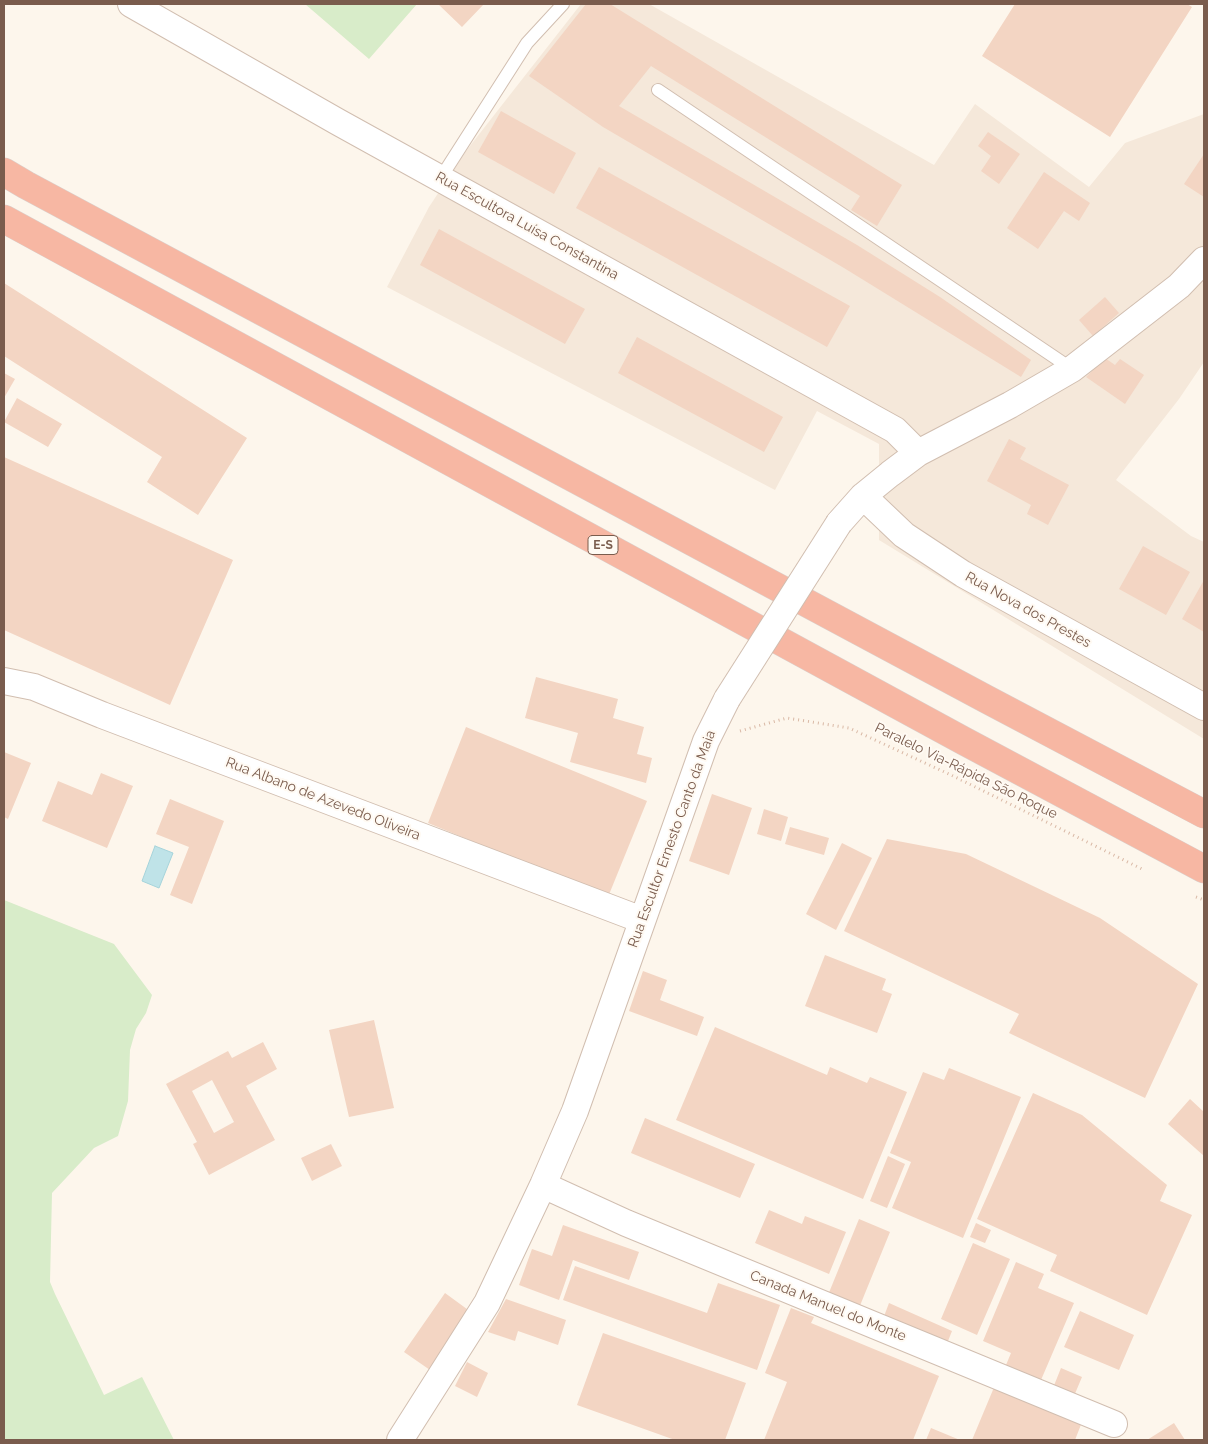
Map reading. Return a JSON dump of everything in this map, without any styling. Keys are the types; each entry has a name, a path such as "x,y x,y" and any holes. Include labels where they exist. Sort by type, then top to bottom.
{"highway":[{"path":"4,172 979,696 1204,814"},
{"name":"E-S","path":"4,219 964,741 1204,868"}],"street":[{"name":"Rua Escultora Luísa Constantina","path":"132,4 440,179 895,430 918,453"},
{"name":"Rua Escultor Ernesto Canto da Maia","path":"400,1440 487,1303 543,1185 575,1111 706,741 727,699 839,523 863,496 918,453 1010,405 1072,369 1179,286 1204,260"},
{"name":"Rua Nova dos Prestes","path":"863,496 904,535 963,574 1204,706"},
{"name":"Rua Albano de Azevedo Oliveira","path":"4,681 34,688 642,920"},
{"name":"Canada Manuel do Monte","path":"543,1185 626,1223 1114,1424"}],"lane":[{"path":"440,179 528,43 563,4"},
{"path":"658,90 1072,369"}],"path":[{"name":"Paralelo Via-Rápida São Roque","path":"706,741 786,718 850,728 951,775 1152,874"},
{"path":"1196,896 1204,900"}],"shaded area":[{"path":"581,4 649,4 934,165 975,104 1089,187 1125,143 1204,114 1204,362 1179,399 1116,480 1191,536 1204,542 1204,739 879,540 879,444 817,411 775,490 387,287 429,207 466,151"}],"green space":[{"path":"305,4 417,4 369,59"},
{"path":"4,900 114,944 152,995 146,1013 136,1029 130,1050 128,1101 118,1136 94,1148 52,1193 50,1282 104,1395 142,1377 174,1440 4,1440"}],"water":[{"path":"155,846 173,853 159,888 142,881"}],"building":[{"path":"438,4 484,4 462,27"},
{"path":"586,4 610,4 902,185 877,226 851,210 860,196 651,66 619,106 857,245 940,297 1031,360 1021,377 844,268 603,127 529,76"},
{"path":"1015,4 1187,4 1192,7 1110,137 982,56"},
{"path":"501,111 576,153 554,194 478,152"},
{"path":"988,132 1020,154 999,184 981,171 991,156 978,146"},
{"path":"1204,154 1204,197 1184,184"},
{"path":"599,167 850,306 827,347 576,208"},
{"path":"1044,172 1090,203 1079,221 1064,211 1038,249 1007,228"},
{"path":"439,229 585,309 565,344 420,265"},
{"path":"4,283 247,438 198,515 147,482 162,457 4,356"},
{"path":"1105,297 1119,313 1093,336 1079,320"},
{"path":"637,337 783,417 764,452 618,373"},
{"path":"1105,358 1115,365 1120,359 1144,375 1125,404 1086,377"},
{"path":"4,373 15,379 4,398"},
{"path":"17,398 62,424 48,447 4,422"},
{"path":"1009,439 1026,448 1020,459 1069,485 1048,525 1027,514 1031,505 987,481"},
{"path":"4,457 233,560 170,705 4,630"},
{"path":"1143,546 1190,572 1166,615 1119,589"},
{"path":"1204,580 1204,632 1182,619"},
{"path":"536,677 618,699 613,718 644,727 637,754 652,758 646,783 570,762 578,733 525,718"},
{"path":"466,727 647,801 608,897 428,823"},
{"path":"4,752 31,763 8,819 4,817"},
{"path":"101,773 133,786 107,848 42,821 58,781 92,795"},
{"path":"712,794 752,808 729,875 689,861"},
{"path":"170,799 224,821 192,904 170,895 189,847 156,834"},
{"path":"764,809 788,817 781,841 757,834"},
{"path":"790,827 829,838 824,855 785,844"},
{"path":"887,839 966,854 1100,918 1198,984 1145,1098 1009,1033 1019,1014 844,931"},
{"path":"842,843 872,858 836,930 806,914"},
{"path":"825,955 886,979 882,990 892,994 877,1033 805,1006"},
{"path":"643,971 667,980 660,1000 704,1017 697,1036 629,1011"},
{"path":"374,1020 394,1108 349,1117 329,1030"},
{"path":"715,1027 827,1075 830,1067 867,1083 870,1077 907,1092 863,1199 676,1120"},
{"path":"263,1042 277,1069 246,1086 275,1140 209,1175 193,1144 197,1142 166,1084 228,1051 232,1058","holes":["212,1080 234,1122 214,1133 192,1091"]},
{"path":"949,1068 1021,1097 963,1238 892,1208 911,1162 890,1153 923,1072 944,1080"},
{"path":"1033,1093 1082,1115 1167,1185 1160,1201 1192,1215 1147,1315 1050,1271 1057,1255 977,1219"},
{"path":"1190,1099 1204,1112 1204,1156 1168,1124"},
{"path":"645,1118 755,1164 740,1198 631,1153"},
{"path":"331,1144 342,1166 312,1181 301,1158"},
{"path":"888,1156 905,1164 887,1208 870,1201"},
{"path":"769,1210 802,1224 805,1216 846,1232 829,1274 755,1243"},
{"path":"859,1219 890,1232 859,1308 828,1295"},
{"path":"976,1223 991,1230 985,1243 970,1237"},
{"path":"563,1225 639,1252 629,1280 573,1260 559,1300 519,1285 532,1249 552,1256"},
{"path":"973,1243 1010,1259 977,1335 941,1319"},
{"path":"1016,1262 1044,1274 1038,1288 1074,1303 1041,1380 1006,1365 1011,1353 983,1341"},
{"path":"575,1266 707,1313 718,1283 780,1305 757,1370 563,1300"},
{"path":"445,1293 471,1312 430,1370 404,1352"},
{"path":"506,1299 566,1320 558,1345 518,1331 515,1341 488,1332"},
{"path":"889,1303 952,1331 946,1346 883,1319"},
{"path":"791,1308 814,1317 811,1323 939,1376 913,1440 764,1440 787,1382 765,1373"},
{"path":"1080,1311 1134,1335 1119,1370 1064,1347"},
{"path":"603,1333 746,1383 725,1440 675,1440 577,1405"},
{"path":"467,1362 488,1373 477,1397 455,1386"},
{"path":"1061,1368 1082,1377 1074,1396 1053,1388"},
{"path":"995,1385 1082,1422 1075,1440 972,1440"},
{"path":"1174,1423 1185,1440 1147,1440"},
{"path":"931,1428 960,1440 926,1440"}]}
